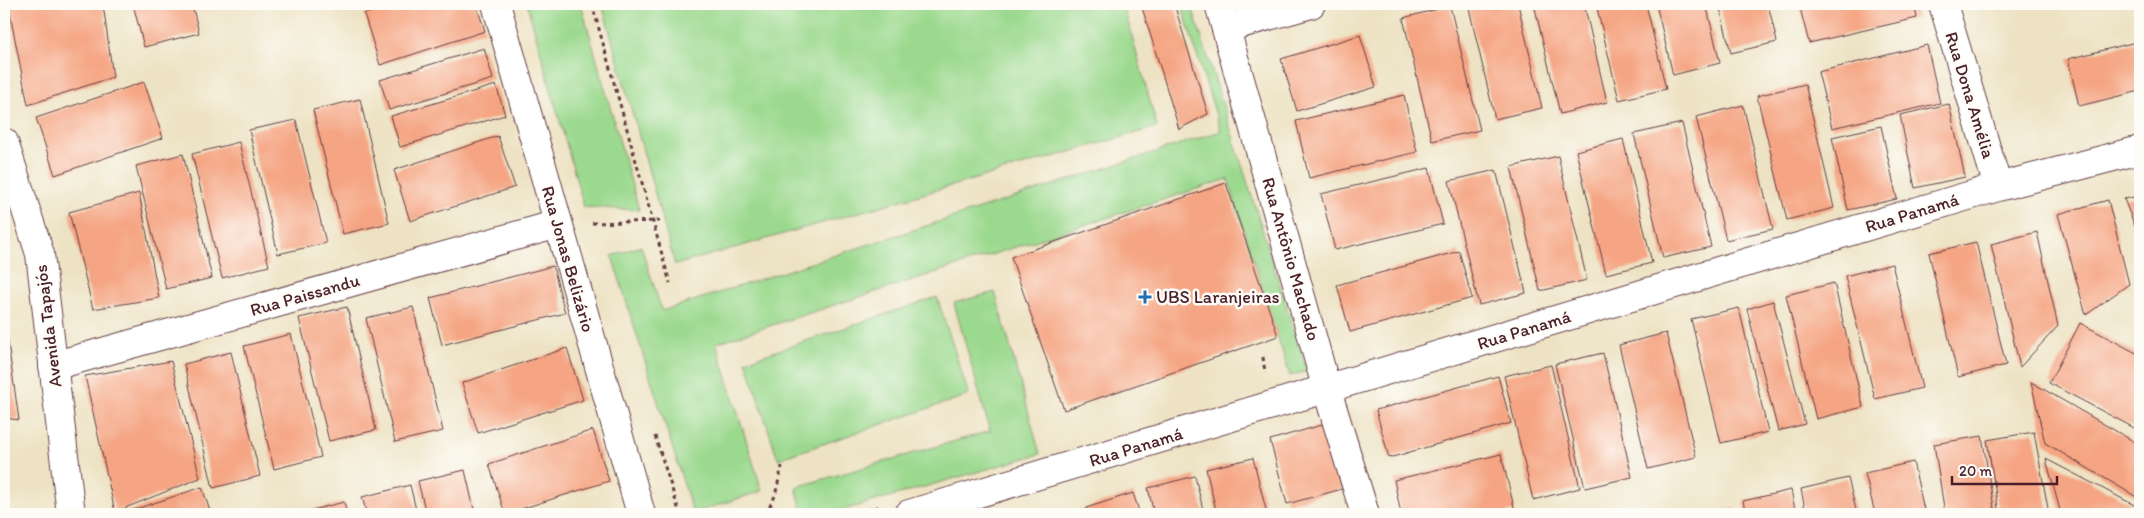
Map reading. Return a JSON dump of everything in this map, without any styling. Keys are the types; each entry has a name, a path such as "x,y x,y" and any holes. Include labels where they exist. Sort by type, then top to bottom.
{"street":[{"name":"Rua Jonas Belizário","path":"496,4 641,514"},
{"path":"1222,16 1311,4"},
{"name":"Rua Dona Amélia","path":"1943,4 1998,187"},
{"name":"Rua Antônio Machado","path":"1222,16 1327,390 1365,514"},
{"name":"Avenida Tapajós","path":"4,142 40,254 71,514"},
{"name":"Rua Panamá","path":"909,514 1998,187 2140,150"},
{"name":"Rua Paissandu","path":"53,366 558,224"}],"path":[{"path":"592,4 670,283"},
{"path":"587,223 660,221"},
{"path":"766,514 775,496 782,466"},
{"path":"852,514 880,506"}],"green space":[{"path":"527,4 581,4 639,210 584,207"},
{"path":"602,4 1123,4 1157,127 675,265"},
{"path":"1181,4 1191,4 1307,371 1290,376 1228,179 716,343 762,491 693,513 612,256 641,246 662,311 1221,131"},
{"path":"995,292 1040,454 829,514 803,514 796,487 990,431 954,303"},
{"path":"937,297 969,395 778,459 746,361"}],"building":[{"path":"8,4 103,4 113,77 28,105"},
{"path":"133,4 192,4 199,33 144,47"},
{"path":"396,4 476,4 485,31 380,65 364,14"},
{"path":"1141,4 1174,4 1208,114 1179,129"},
{"path":"1468,4 1518,4 1542,108 1495,119"},
{"path":"1534,4 1584,4 1607,102 1560,114"},
{"path":"1596,4 1646,4 1666,89 1619,100"},
{"path":"1656,4 1706,4 1720,63 1673,75"},
{"path":"1719,4 1768,4 1777,42 1731,53"},
{"path":"1799,4 1914,4 1917,18 1809,43"},
{"path":"1450,6 1480,130 1432,141 1403,18"},
{"path":"1360,35 1376,87 1297,111 1281,59"},
{"path":"2140,41 2140,91 2079,106 2068,59"},
{"path":"1927,45 1940,103 1832,128 1818,72"},
{"path":"484,48 493,79 389,110 380,80"},
{"path":"144,82 163,138 55,175 36,118"},
{"path":"1805,84 1834,208 1787,220 1757,96"},
{"path":"496,85 505,115 400,147 391,116"},
{"path":"1404,95 1417,152 1309,178 1296,121"},
{"path":"360,99 389,223 343,234 313,110"},
{"path":"1949,104 1965,177 1915,188 1900,115"},
{"path":"1743,105 1773,229 1726,240 1696,117"},
{"path":"296,120 326,243 278,254 249,130"},
{"path":"1682,123 1711,247 1663,258 1634,134"},
{"path":"1881,126 1897,199 1848,210 1832,137"},
{"path":"498,136 515,187 410,221 394,170"},
{"path":"1623,139 1652,263 1606,274 1576,151"},
{"path":"239,142 269,266 222,278 192,154"},
{"path":"183,154 212,278 166,289 136,166"},
{"path":"1558,156 1587,280 1540,291 1511,167"},
{"path":"1429,168 1443,224 1335,250 1321,194"},
{"path":"1496,170 1526,293 1479,305 1449,181"},
{"name":"UBS Laranjeiras","path":"1226,183 1278,336 1064,410 1011,257"},
{"path":"139,193 159,298 93,309 69,212"},
{"path":"2140,196 2140,239 2124,199"},
{"path":"2108,200 2129,284 2086,315 2058,214"},
{"path":"2037,232 2058,326 2020,367 1991,244"},
{"path":"1976,242 2006,365 1958,377 1929,253"},
{"path":"1459,251 1472,298 1350,332 1337,285"},
{"path":"1892,264 1922,388 1875,399 1845,276"},
{"path":"553,266 565,313 442,345 430,298"},
{"path":"1834,283 1863,407 1816,419 1786,295"},
{"path":"1773,301 1805,424 1778,431 1747,309"},
{"path":"347,307 376,430 329,441 299,318"},
{"path":"413,307 443,431 395,442 366,318"},
{"path":"1739,308 1768,432 1721,443 1691,319"},
{"path":"5,322 19,420 4,418"},
{"path":"2080,323 2140,355 2140,431 2049,383"},
{"path":"1666,333 1696,457 1648,469 1619,345"},
{"path":"291,334 321,457 274,469 244,346"},
{"path":"567,348 583,400 478,433 462,383"},
{"path":"231,352 260,476 213,488 184,364"},
{"path":"1603,353 1632,477 1585,488 1555,364"},
{"path":"171,361 200,478 115,512 85,376"},
{"path":"1551,365 1580,488 1533,500 1504,376"},
{"path":"1498,376 1511,423 1389,458 1376,410"},
{"path":"2031,382 2140,445 2140,499 2045,443"},
{"path":"1325,424 1342,489 1287,504 1270,440"},
{"path":"593,430 609,481 505,514 489,464"},
{"path":"2034,432 2049,514 1999,514 1987,440"},
{"path":"1982,436 1995,514 1945,514 1934,444"},
{"path":"1501,454 1515,511 1500,514 1401,514 1394,480"},
{"path":"1253,458 1267,514 1217,514 1206,469"},
{"path":"2046,459 2140,508 2140,514 2061,514"},
{"path":"1913,462 1925,514 1875,514 1865,473"},
{"path":"465,470 475,514 426,514 418,481"},
{"path":"1195,476 1204,514 1154,514 1148,488"},
{"path":"1848,478 1857,514 1806,514 1801,489"},
{"path":"410,485 417,514 367,514 362,497"},
{"path":"202,487 211,514 121,514"},
{"path":"1791,490 1796,514 1746,514 1743,501"},
{"path":"1133,493 1140,514 1088,514 1086,508"},
{"path":"344,502 347,514 296,514"},
{"path":"1735,508 1736,514 1714,514"},
{"path":"609,510 610,514 596,514"}],"place":[{"name":"UBS Laranjeiras","path":"1145,297"}]}
